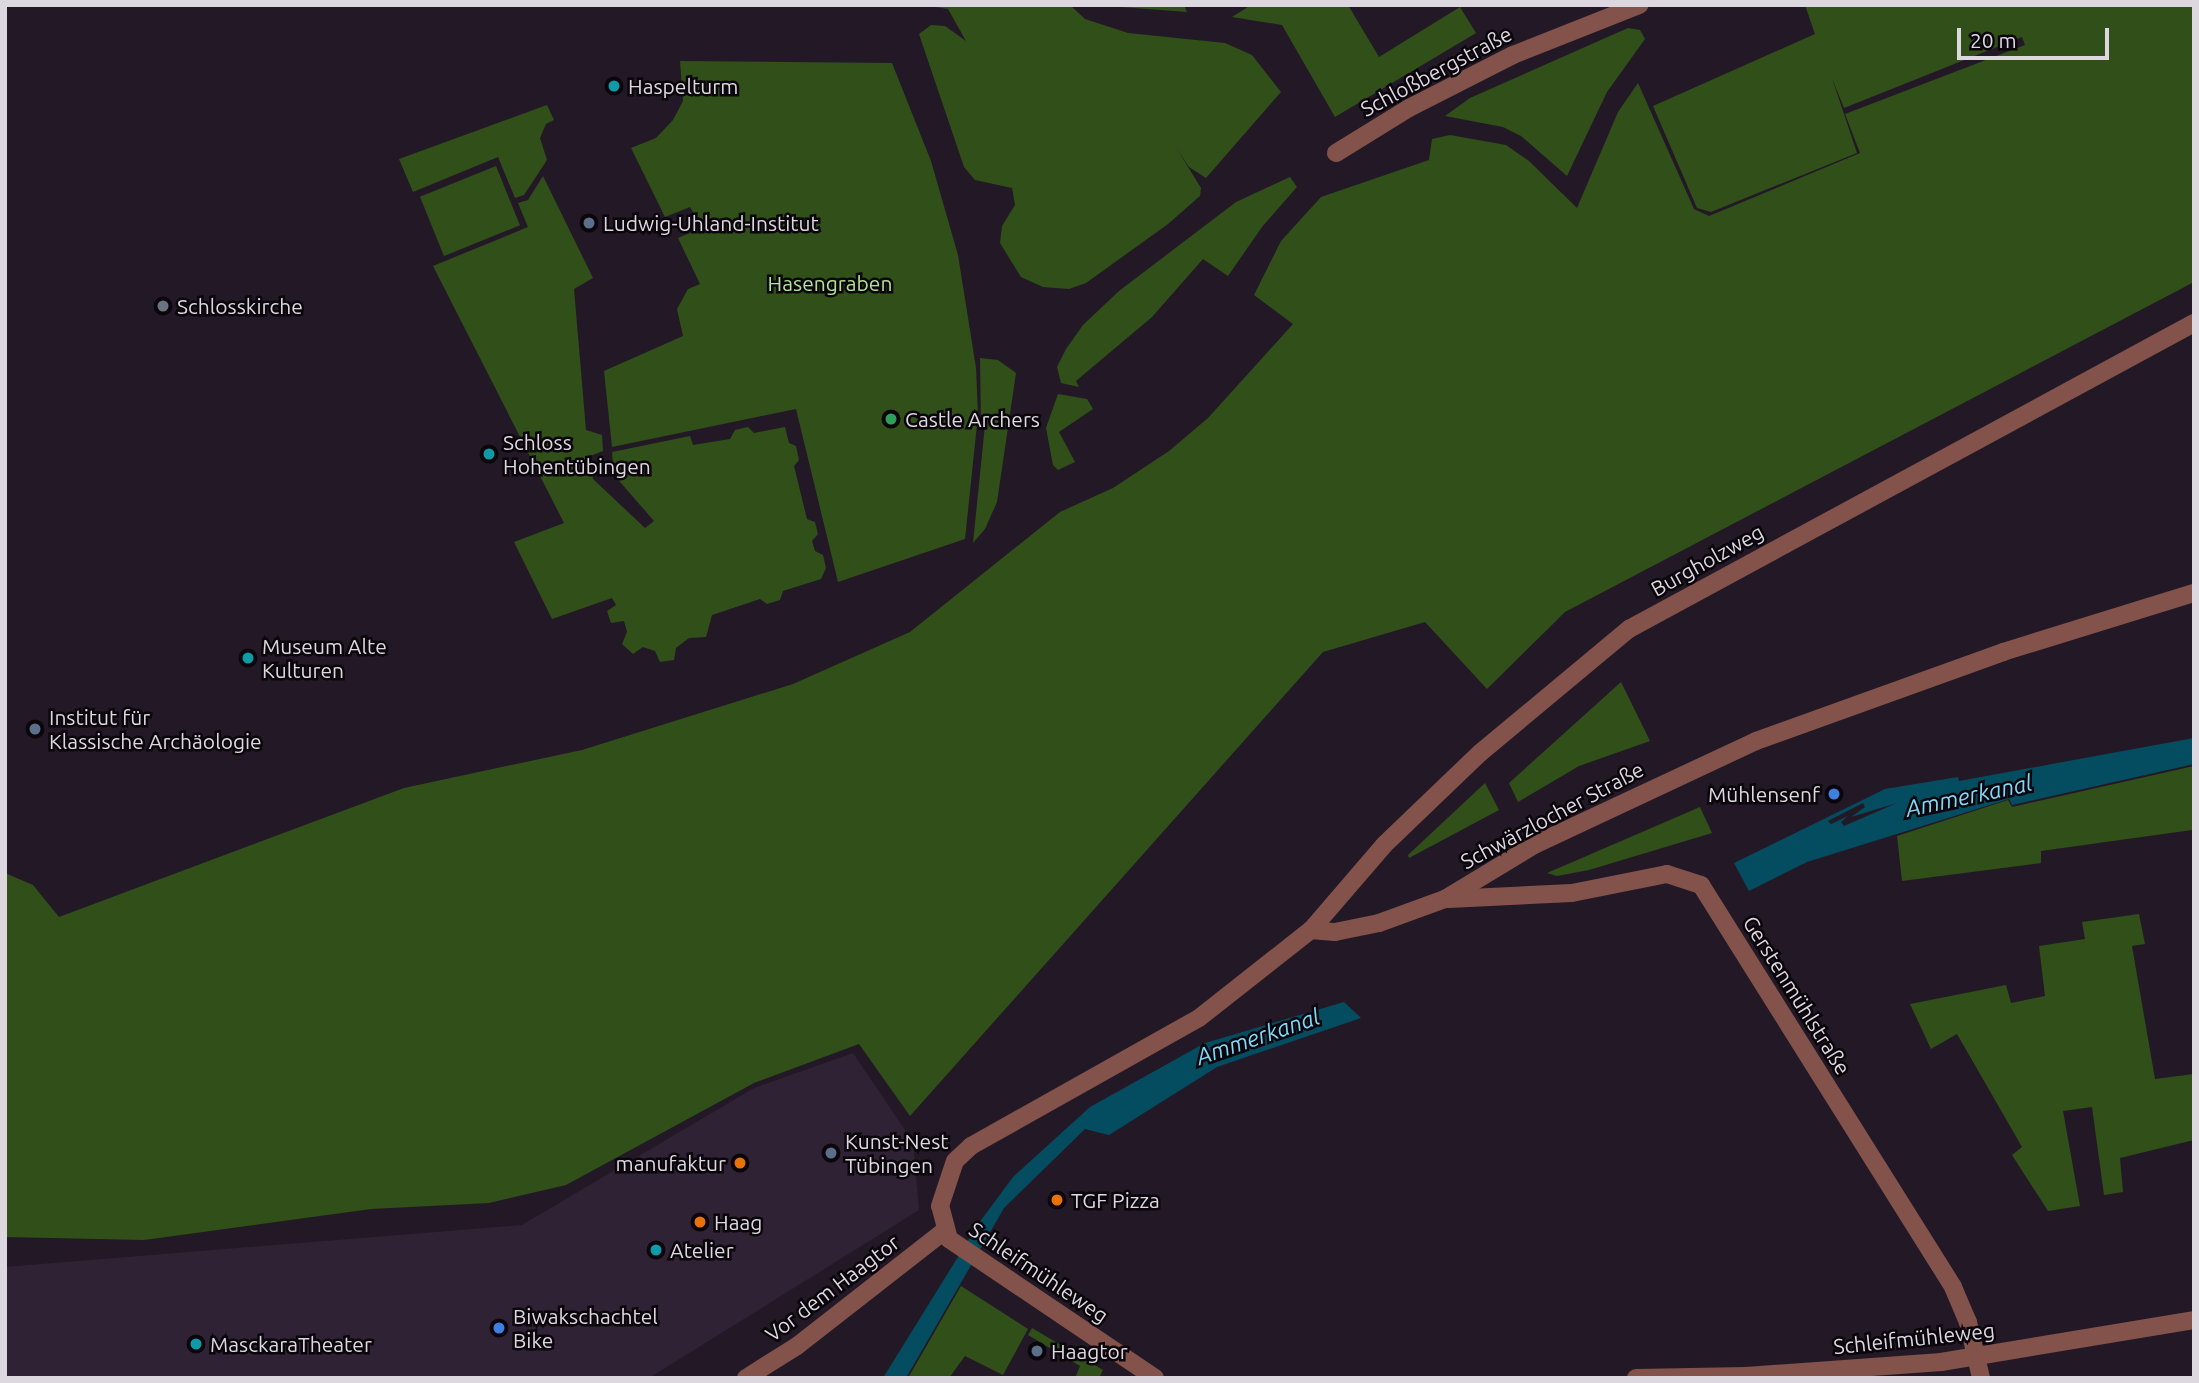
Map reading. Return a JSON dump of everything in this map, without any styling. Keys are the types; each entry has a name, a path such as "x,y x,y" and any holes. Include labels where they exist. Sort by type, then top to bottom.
{"street":[{"name":"Schloßbergstraße","path":"1336,153 1409,108 1513,54 1639,5"},
{"name":"Burgholzweg","path":"1311,930 1384,845 1480,753 1629,629 2194,323"},
{"name":"Schwärzlocher Straße","path":"1311,930 1335,932 1379,923 1445,899 1534,845 1756,741 2003,652 2194,593"},
{"name":"Gerstenmühlstraße","path":"1445,899 1572,893 1668,874 1701,884 1953,1287 1978,1357 1981,1378"},
{"name":"Schleifmühleweg","path":"1155,1378 956,1244 944,1231 942,1191 955,1161 971,1146 1199,1018 1311,930"},
{"name":"Vor dem Haagtor","path":"746,1378 797,1346 944,1231"},
{"name":"Schleifmühleweg","path":"1636,1378 1746,1377 1978,1357 2194,1320"}],"shaded area":[{"path":"853,1053 913,1142 919,1210 649,1378 5,1378 5,1267 522,1225 754,1088"}],"green space":[{"path":"924,5 1070,5 1085,19 1128,33 1225,43 1252,55 1281,92 1206,178 1189,167 1177,149 1201,188 1200,196 1168,224 1086,283 1069,289 1043,287 1021,277 1000,243 1002,226 1015,205 1012,188 975,180 964,167 919,34 931,25 945,26 966,41 948,9"},
{"path":"1118,5 1184,5 1187,12 1121,7"},
{"path":"1251,5 1348,5 1379,57 1460,7 1476,33 1335,117 1282,25 1232,17"},
{"path":"1805,5 2194,5 2194,282 1565,612 1487,689 1425,622 1323,652 910,1116 859,1044 754,1083 566,1185 489,1203 371,1209 144,1240 5,1237 5,873 33,885 59,917 404,788 582,750 793,684 910,632 1060,512 1113,488 1169,451 1208,418 1293,324 1254,295 1281,241 1321,197 1429,160 1432,139 1450,135 1506,145 1529,161 1577,208 1618,112 1638,83 1694,209 1709,216 1860,153 1845,114 2025,45 2022,37 1844,108 1832,78 1857,153 1711,212 1697,208 1653,106 1815,34"},
{"path":"1628,28 1640,30 1645,39 1607,92 1567,176 1521,136 1503,127 1445,116 1470,98"},
{"name":"Hasengraben","path":"680,61 892,63 931,161 958,255 976,368 978,415 965,539 838,582 796,409 612,447 604,371 683,336 677,309 688,289 700,284 678,238 702,228 690,207 665,217 631,148 656,138 673,120 683,101"},
{"path":"547,105 554,120 546,124 540,138 547,160 524,195 515,198 498,157 413,192 399,159"},
{"path":"496,166 520,225 444,256 420,197"},
{"path":"543,176 593,278 574,289 586,430 602,435 603,451 590,456 593,479 645,528 654,521 614,475 612,452 690,436 693,445 730,439 735,430 748,427 754,433 785,427 789,443 796,446 799,460 794,466 807,519 815,522 818,534 812,541 815,551 823,555 826,568 821,579 783,591 780,600 767,604 760,599 712,615 706,637 689,638 676,648 674,660 660,662 655,651 643,647 633,654 622,644 627,632 624,621 611,623 607,611 616,605 612,598 552,619 514,542 564,523 433,266 528,227 518,203 528,200"},
{"path":"1290,177 1297,187 1262,227 1228,276 1203,259 1152,317 1076,381 1079,387 1061,383 1057,367 1066,349 1083,325 1119,291 1236,202"},
{"path":"980,358 998,360 1016,373 997,502 985,529 973,543 985,425 981,425"},
{"path":"1058,394 1087,399 1093,409 1059,432 1075,462 1058,470 1053,465 1046,428"},
{"path":"1621,682 1650,741 1579,766 1518,802 1509,783"},
{"path":"2194,766 2194,835 2192,830 2041,851 2041,863 1902,881 1897,836 2008,800 2012,807"},
{"path":"1485,783 1499,810 1409,858 1408,855"},
{"path":"1700,807 1712,833 1589,870 1557,876 1547,873"},
{"path":"2139,914 2145,944 2132,946 2155,1079 2194,1074 2194,1140 2120,1158 2123,1192 2104,1195 2092,1107 2063,1111 2080,1206 2048,1211 2012,1155 2022,1147 1957,1034 1931,1049 1910,1004 2006,985 2011,1003 2045,996 2039,946 2085,939 2082,922"},
{"path":"961,1286 1028,1329 1003,1375 965,1356 949,1378 908,1378"},
{"path":"1032,1328 1103,1370 1099,1378 1075,1378 1080,1366 1028,1335"}],"water":[{"name":"Ammerkanal","path":"2194,738 2194,764 2012,805 2009,799 1807,862 1749,891 1734,863 1885,789 1958,777 1959,781","holes":["1863,803 1865,807 1851,817 1897,803 1844,826 1841,822 1848,816 1831,824 1828,821"]},
{"name":"Ammerkanal","path":"1344,1002 1361,1018 1217,1067 1109,1135 1085,1129 1004,1208 906,1378 883,1378 979,1223 1013,1177 1090,1107 1205,1043"}],"place":[{"name":"Haspelturm","path":"614,86"},
{"name":"Ludwig-Uhland-Institut","path":"589,223"},
{"name":"Schlosskirche","path":"163,306"},
{"name":"Castle Archers","path":"891,419"},
{"name":"Schloss Hohentübingen","path":"489,454"},
{"name":"Museum Alte Kulturen","path":"248,658"},
{"name":"Institut für Klassische Archäologie","path":"35,729"},
{"name":"Mühlensenf","path":"1834,794"},
{"name":"Kunst-Nest Tübingen","path":"831,1153"},
{"name":"manufaktur","path":"740,1163"},
{"name":"TGF Pizza","path":"1057,1200"},
{"name":"Haag","path":"700,1222"},
{"name":"Atelier","path":"656,1250"},
{"name":"Biwakschachtel Bike","path":"499,1328"},
{"name":"MasckaraTheater","path":"196,1344"},
{"name":"Haagtor","path":"1037,1351"}]}
